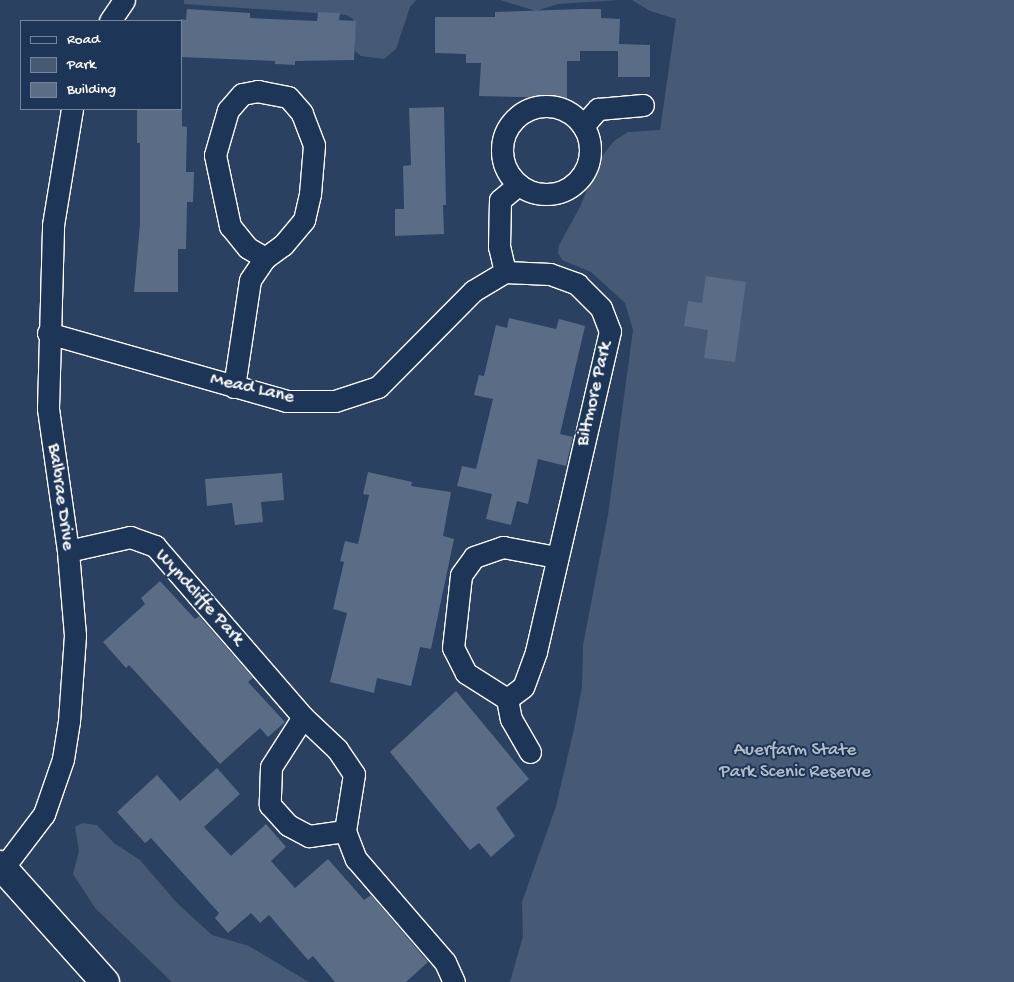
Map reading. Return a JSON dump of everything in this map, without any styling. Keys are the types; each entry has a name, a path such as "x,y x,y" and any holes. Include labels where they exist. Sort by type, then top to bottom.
{"main road":[{"path":"1,867 105,982"}],"street":[{"path":"111,20 124,0"},
{"path":"234,387 250,280 265,258 283,245 304,220 310,194 314,145 302,113 288,97 258,91 242,94 228,110 215,155 230,226 248,248 265,258"},
{"path":"583,126 598,110 643,105"},
{"path":"560,108 573,114 583,126 591,152 581,178 564,191 544,195 518,185 502,159 502,144 507,129 516,117 529,109 560,108"},
{"name":"Balbrae Drive","path":"1,867 44,814 64,758 75,635 68,551 48,408 48,333 53,225 72,110"},
{"path":"506,272 499,247 500,200 518,185"},
{"name":"Mead Lane","path":"48,333 286,401 335,401 378,386 473,291 506,272"},
{"name":"Biltmore Park","path":"506,272 550,274 577,284 601,308 610,331 556,557 536,652 523,687 507,699"},
{"name":"Wyndcliffe Park","path":"68,551 130,537 155,546 303,717 337,749 354,774 345,831"},
{"path":"530,752 511,719 507,699 466,673 453,648 461,575 474,557 503,548 556,557"},
{"path":"303,717 271,767 270,805 288,825 309,836 345,831 356,859 445,962 454,982"}],"green space":[{"path":"184,0 416,0 410,7 396,49 384,59 361,56 355,51 353,19 346,15 184,4"},
{"path":"500,0 620,0 558,4 536,11"},
{"name":"Auerfarm State Park Scenic Reserve","path":"632,0 1014,0 1014,982 510,982 523,936 522,902 556,806 582,687 583,645 608,515 633,330 625,303 591,272 562,260 558,253 559,245 580,207 599,160 614,141 628,132 660,130 676,19 650,11"},
{"path":"82,823 97,825 114,843 140,860 177,903 212,935 249,946 309,982 172,982 95,908 73,874 79,851 75,827"}],"building":[{"path":"187,9 250,13 250,18 317,21 318,12 340,13 339,20 356,21 354,60 295,61 295,65 275,64 275,61 182,57 181,19 186,20"},
{"path":"601,9 601,18 620,19 619,44 650,45 650,77 618,77 618,51 580,51 580,61 567,61 567,98 479,96 481,63 466,63 466,54 435,53 435,17 495,17 495,12"},
{"path":"444,107 446,205 443,205 444,234 395,236 395,209 404,209 403,166 411,165 409,108"},
{"path":"137,110 182,110 182,126 187,127 186,172 194,172 193,202 187,202 186,249 178,249 178,292 134,292 140,224 140,143 137,143"},
{"path":"706,276 746,282 735,362 704,358 708,330 684,326 688,301 702,303"},
{"path":"509,318 556,329 559,319 585,326 560,434 573,437 566,466 538,459 528,504 517,501 511,525 486,519 492,494 457,486 462,466 476,469 493,399 474,395 479,375 484,376 496,325 507,328"},
{"path":"368,472 412,482 411,486 451,492 443,536 454,539 431,649 420,647 411,686 377,678 374,693 330,682 347,613 333,609 344,562 340,561 345,541 358,544 369,495 363,494"},
{"path":"282,473 284,500 261,502 263,522 235,525 232,503 207,506 205,479"},
{"path":"160,581 195,619 199,616 253,678 248,682 285,722 268,737 260,728 220,764 129,665 126,668 103,642 145,604 141,598"},
{"path":"456,691 529,779 496,808 515,836 491,857 479,843 470,850 390,752"},
{"path":"217,768 240,794 204,827 231,856 266,824 286,847 271,861 295,888 328,859 364,900 371,895 428,962 406,982 335,982 313,956 308,960 269,915 260,923 251,913 228,933 215,918 219,913 151,838 145,843 117,812 157,775 180,801"}]}
